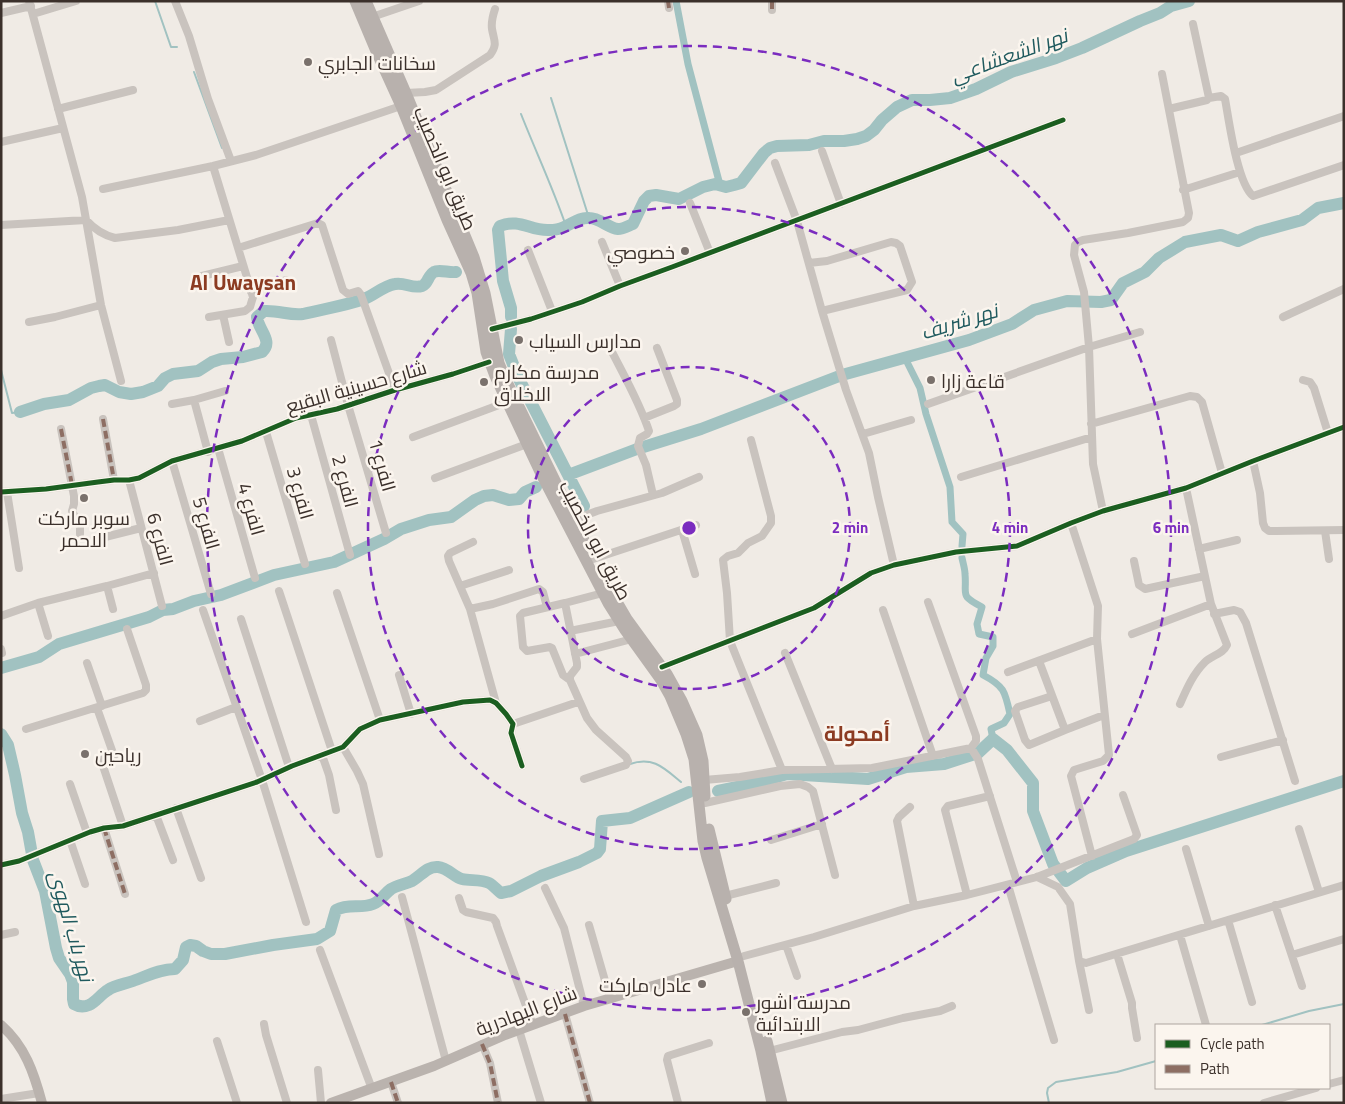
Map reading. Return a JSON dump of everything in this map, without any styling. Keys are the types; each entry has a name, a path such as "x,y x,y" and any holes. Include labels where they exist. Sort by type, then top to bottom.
{"main road":[{"name":"طريق ابو الخصيب","path":"355,1 452,218 474,257 485,293 498,362 506,380 593,559 627,619 676,688 678,703 692,751 707,858 741,958 769,1051 782,1103"},
{"name":"طريق ابو الخصيب","path":"366,1 406,93 452,218 459,245 474,284 489,362 507,402 566,523 603,593 619,621 678,703 697,735 703,761 711,839 741,958 772,1103"},
{"name":"شارع البهادرية","path":"331,1103 446,1061 482,1044 584,1006 741,958"},
{"path":"1,1025 25,1054 34,1074 41,1098"}],"street":[{"path":"1,13 76,1"},
{"path":"175,1 189,36 208,99 231,161"},
{"path":"372,17 419,1"},
{"path":"772,1 772,10"},
{"path":"31,7 82,197 101,305 121,381"},
{"path":"406,93 436,90 490,56 495,48 492,28 495,9"},
{"path":"1193,24 1209,98"},
{"path":"1103,511 1093,464 1084,292 1074,255 1074,248 1075,244 1083,240 1183,222 1188,218 1189,213 1162,74"},
{"path":"58,109 133,90"},
{"path":"1168,109 1209,98 1221,96 1225,99 1240,172 1248,191 1253,196 1344,165"},
{"path":"103,189 256,155 401,106"},
{"path":"1236,153 1344,116"},
{"path":"492,329 518,323 582,302 620,286 710,254 1063,120"},
{"path":"1,142 63,128"},
{"path":"822,152 841,204"},
{"path":"775,163 797,221 846,390 869,453 894,565"},
{"path":"208,317 245,311 250,307 253,298 213,166"},
{"path":"1184,190 1240,172"},
{"path":"690,203 710,254"},
{"path":"1,225 86,220 99,232 115,238 178,230 230,220"},
{"path":"238,248 318,223 322,225 343,290 348,294 358,291 362,298 395,390"},
{"path":"602,242 620,286"},
{"path":"809,263 828,262 891,242 900,246 912,282 907,290 822,311"},
{"path":"528,250 552,311"},
{"path":"202,276 243,266"},
{"path":"251,292 286,280"},
{"path":"1283,317 1344,289"},
{"path":"29,322 101,305"},
{"path":"223,315 229,342"},
{"path":"928,404 1088,347 1140,332"},
{"name":"الفرع 1","path":"331,340 386,533"},
{"path":"609,346 649,431 640,438 638,446 646,465 653,496"},
{"path":"644,418 677,404 657,348"},
{"name":"شارع حسينية البقيع","path":"4,492 139,478 172,461 208,452 266,432 296,418 348,405 489,362"},
{"path":"1303,380 1310,382 1314,388 1328,433"},
{"path":"172,404 226,391"},
{"path":"1092,424 1190,396 1197,398 1202,402 1222,474"},
{"path":"194,400 208,452"},
{"path":"413,437 507,402"},
{"name":"الفرع 2","path":"311,415 350,555"},
{"path":"103,420 114,480"},
{"path":"863,434 911,420"},
{"path":"662,667 814,608 872,573 894,565 956,552 1017,546 1071,522 1186,488 1344,427"},
{"path":"61,429 74,496 72,511 80,527 80,534"},
{"name":"الفرع 3","path":"266,432 305,564"},
{"path":"961,478 1092,437"},
{"path":"751,440 771,516 771,523 762,536 748,543 738,552 724,560 730,641 782,770"},
{"path":"434,478 527,444"},
{"name":"الفرع 4","path":"218,448 255,578"},
{"name":"الفرع 5","path":"172,461 211,594"},
{"path":"1253,461 1265,528 1269,530 1344,530"},
{"path":"573,520 653,496 699,477"},
{"name":"الفرع 6","path":"129,480 162,606"},
{"path":"1180,704 1191,680 1207,660 1225,650 1227,644 1211,604 1186,488"},
{"path":"4,492 19,568"},
{"path":"1071,522 1098,606 1097,639 1109,755 1103,761 1074,770 1071,776 1092,856"},
{"path":"593,559 696,525"},
{"path":"97,539 141,528"},
{"path":"682,530 695,574"},
{"path":"1325,531 1329,559"},
{"path":"1199,549 1236,540"},
{"path":"473,542 450,554 448,556 449,561 470,609 496,702 513,724"},
{"path":"1134,561 1139,585 1145,589 1205,576"},
{"path":"460,586 509,570"},
{"path":"1,616 38,603 154,573"},
{"path":"107,586 113,609"},
{"path":"470,609 493,604 539,589 543,592 547,607"},
{"path":"279,591 332,751"},
{"path":"337,593 380,720"},
{"path":"570,680 563,675 552,648 527,651 523,648 520,616 523,612 603,593"},
{"path":"928,602 976,736 975,753 1017,882"},
{"path":"38,603 48,636"},
{"path":"565,603 577,666 570,676 570,680 578,702 591,725 628,761 626,765 584,779"},
{"path":"1132,634 1211,604"},
{"path":"203,610 262,780 306,922"},
{"path":"883,610 933,756"},
{"path":"1214,614 1234,610 1240,612 1243,616 1295,781"},
{"path":"241,619 289,767"},
{"path":"570,631 619,621"},
{"path":"26,729 100,707 143,693 146,690 146,685 126,629"},
{"path":"575,654 632,639"},
{"path":"1008,672 1097,639"},
{"path":"785,653 832,769"},
{"path":"1039,661 1065,730"},
{"path":"86,663 114,756 101,760 123,826"},
{"path":"399,675 411,714"},
{"path":"1052,696 1018,707 1015,711 1025,740 1029,745 1104,716"},
{"path":"1,865 19,861 87,833 104,828 123,826 262,780 289,767 343,747 360,729 380,720 463,702 490,700 496,702"},
{"path":"513,724 578,702"},
{"path":"200,721 236,707"},
{"path":"513,724 511,732 522,766"},
{"path":"1221,757 1283,740"},
{"path":"343,747 363,784 379,854"},
{"path":"704,780 740,777 782,770 872,768 933,756 975,753"},
{"path":"322,755 329,775 336,810"},
{"path":"70,784 87,833"},
{"path":"706,803 780,786 800,784 808,787 812,791 822,824 834,875"},
{"path":"741,958 914,906 1041,876 1134,839 1137,835 1123,795"},
{"path":"967,895 946,810 948,806 990,796"},
{"path":"176,808 201,878"},
{"path":"910,808 899,816 897,821 914,906"},
{"path":"156,815 173,860"},
{"path":"771,840 822,824"},
{"path":"104,828 125,894"},
{"path":"1299,829 1319,892"},
{"path":"70,840 85,884"},
{"path":"1186,849 1209,926"},
{"path":"1041,876 1058,887 1070,904 1079,961 1090,1010"},
{"path":"725,896 776,883"},
{"path":"1008,885 1054,1040"},
{"path":"1079,961 1086,963 1344,885"},
{"path":"545,888 564,928 584,1006"},
{"path":"402,897 446,1061"},
{"path":"459,898 463,910 466,912 493,918 496,922 533,1025"},
{"path":"1276,906 1302,986"},
{"path":"1228,920 1252,1002"},
{"path":"589,925 610,998"},
{"path":"1,935 15,932"},
{"path":"1180,935 1206,1024"},
{"path":"1292,955 1344,939"},
{"path":"786,945 797,976"},
{"path":"320,950 372,1089"},
{"path":"1117,954 1132,1003 1137,1038"},
{"path":"769,1051 952,1006"},
{"path":"565,1014 590,1103"},
{"path":"264,1024 287,1103"},
{"path":"519,1030 541,1103"},
{"path":"217,1041 237,1103"},
{"path":"678,1103 667,1060 668,1056 709,1043"},
{"path":"482,1044 490,1063 498,1103"},
{"path":"318,1070 321,1103"},
{"path":"1330,1084 1344,1080"},
{"path":"391,1082 398,1103"},
{"path":"1264,1103 1313,1089"},
{"path":"1,1099 41,1098"}],"waterway":[{"path":"155,1 171,47 177,47"},
{"path":"676,1 688,64 720,185"},
{"name":"نهر الشعشاعي","path":"511,317 511,308 503,281 498,230 500,226 513,223 536,229 552,230 589,218 614,228 624,228 633,224 644,201 649,196 656,195 679,199 703,187 715,184 726,187 741,183 770,148 809,145 824,141 844,141 866,136 897,107 912,100 950,98 976,89 1011,72 1082,48 1160,13 1171,6 1189,1"},
{"path":"194,72 222,148"},
{"path":"551,98 589,218"},
{"path":"521,114 566,226"},
{"name":"نهر شريف","path":"568,475 637,449 701,429 842,375 969,340 1012,324 1034,310 1067,301 1101,302 1111,300 1123,283 1145,272 1159,258 1185,242 1221,235 1238,241 1258,232 1302,220 1318,208 1344,203"},
{"path":"20,412 44,404 69,400 91,388 105,385 119,392 131,394 143,392 158,386 165,378 173,374 198,371 212,362 221,359 243,357 262,352 265,348 266,340 257,317 264,311 303,314 364,299 395,284 415,287 422,286 432,273 436,271 456,272"},
{"name":"نهر الشعشاعي","path":"511,329 509,354 518,377 584,506"},
{"path":"905,358 920,388 926,414 950,487 952,522 963,534 962,546"},
{"path":"1,370 12,413 20,412"},
{"path":"1,668 39,657 59,644 149,617 163,610 173,609 194,601 221,595 274,575 334,562 401,529 429,520 451,517 484,496 493,495 509,500 519,499 525,492 536,487"},
{"path":"962,558 967,597 982,607 977,624 979,634 993,637 993,646 986,658 983,675 995,682 1005,694 1010,714 1004,723 991,729 993,739"},
{"name":"نهر باب الهوى","path":"1,734 8,745 33,860 45,891 56,948 59,958 70,974 73,982 74,1004 78,1006 92,1004 105,992 114,987 159,971 175,969 183,960 186,947 190,945 211,954 225,954 317,939 330,931 336,910 345,907 373,904 391,889 412,881 434,867 445,869 462,879 486,882 501,893 511,891 541,876 597,853 600,849 602,821 630,818 689,792"},
{"path":"718,791 787,774 868,779 906,767 944,764 978,753 993,739 1007,750 1033,783 1033,811 1053,864 1066,881 1087,868 1126,851 1344,781"},
{"path":"630,764 645,761 652,762 681,782"},
{"path":"1265,1024 1309,1011 1344,1004"},
{"path":"1049,1103 1048,1088 1056,1082 1117,1072 1155,1061"}],"marked path":[{"path":"668,1 669,8"},
{"path":"772,1 772,10"},
{"path":"103,419 114,480"},
{"path":"61,429 72,485"},
{"path":"104,828 125,894"},
{"path":"565,1014 590,1103"},
{"path":"482,1044 490,1063 498,1103"},
{"path":"391,1082 398,1103"}],"cycle path":[{"path":"492,329 531,319 582,302 620,286 1063,120"},
{"path":"1,492 46,489 139,478 172,461 242,441 296,418 337,409 489,362"},
{"path":"662,667 814,608 871,573 894,565 956,552 1017,546 1103,511 1186,488 1344,427"},
{"path":"1,865 19,861 90,832 123,826 257,782 292,766 343,747 360,729 380,720 463,702 490,700 496,703 513,724 511,733 522,766"}],"place":[{"name":"سخانات الجابري","path":"308,62"},
{"name":"خصوصي","path":"685,251"},
{"name":"مدارس السياب","path":"519,340"},
{"name":"قاعة زارا","path":"931,380"},
{"name":"مدرسة مكارم الاخلاق","path":"484,382"},
{"name":"سوبر ماركت الاحمر","path":"84,498"},
{"name":"رياحين","path":"85,754"},
{"name":"عادل ماركت","path":"702,984"},
{"name":"مدرسة اشور الابتدائية","path":"746,1012"}],"district":[{"name":"Al Uwaysan","path":"243,282"},
{"name":"أمحولة","path":"857,733"}]}
